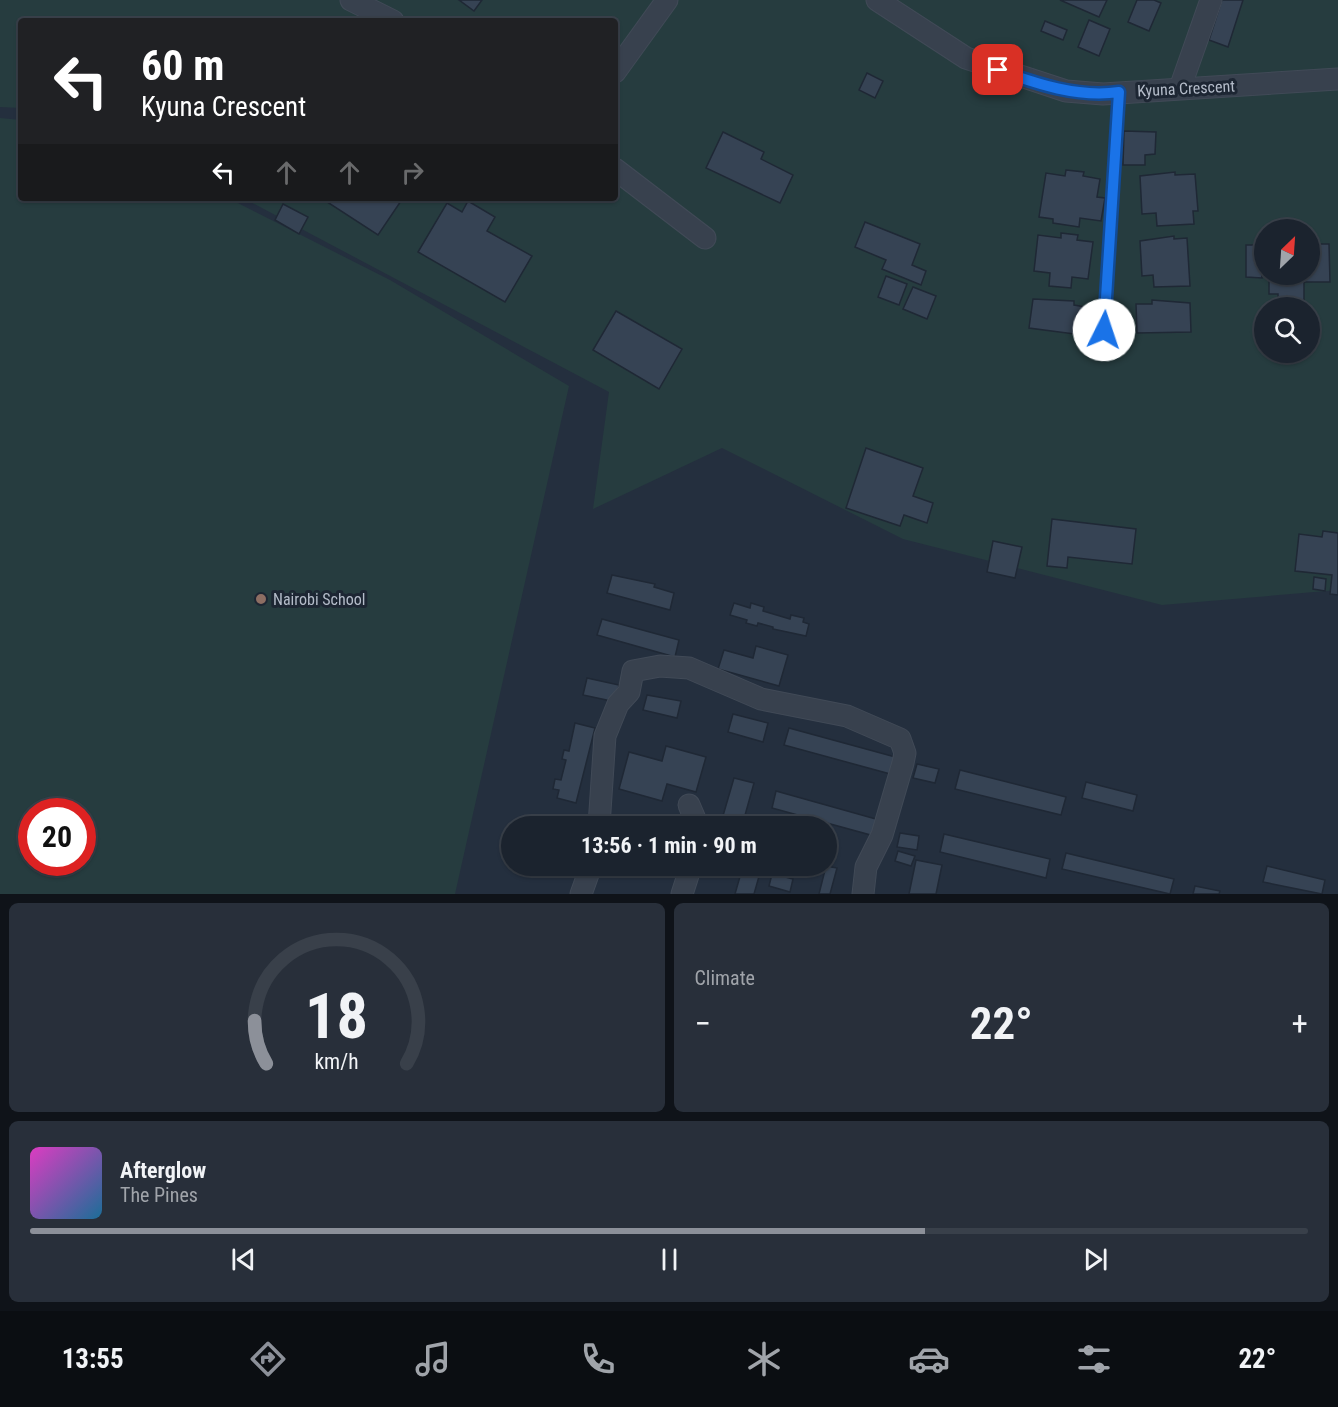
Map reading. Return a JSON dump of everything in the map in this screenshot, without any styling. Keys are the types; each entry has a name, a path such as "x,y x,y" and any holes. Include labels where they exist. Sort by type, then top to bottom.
{"street":[{"path":"351,0 387,18"},
{"path":"618,68 667,0"},
{"name":"Kyuna Crescent","path":"877,0 966,58 1066,91 1103,94 1338,79"},
{"path":"1180,88 1211,0"},
{"path":"618,171 705,238"},
{"path":"601,816 605,736 618,705 629,692 633,671 660,666 689,668 761,699 847,716 900,739 905,753 903,763 882,835 866,867 863,894"},
{"path":"689,805 694,816"},
{"path":"581,894 587,876"},
{"path":"682,894 688,876"}],"lane":[{"path":"1104,330 1119,92"}],"green space":[{"path":"0,0 1338,0 1338,590 1162,605 903,539 722,448 593,509 609,392 249,201 618,201 618,18 18,18 18,108 0,107"},
{"name":"Nairobi School","path":"0,118 18,120 18,201 234,201 390,280 569,386 455,894 0,894"}],"building":[{"path":"459,0 482,0 474,11"},
{"path":"1060,0 1107,0 1099,17"},
{"path":"1137,0 1154,0 1161,3 1149,31 1128,22"},
{"path":"1222,0 1243,0 1228,47 1209,40"},
{"path":"1089,20 1110,29 1099,56 1078,47"},
{"path":"1045,21 1067,30 1063,40 1041,31"},
{"path":"867,73 883,81 875,98 859,90"},
{"path":"1124,131 1156,132 1155,154 1145,155 1145,165 1123,165"},
{"path":"723,132 764,152 761,159 793,175 780,203 706,168"},
{"path":"1066,170 1084,172 1083,176 1100,179 1097,197 1105,198 1101,221 1080,218 1079,227 1053,223 1053,219 1039,217 1046,173 1065,176"},
{"path":"1175,172 1175,175 1195,174 1198,211 1193,211 1194,224 1157,226 1156,213 1142,214 1140,176"},
{"path":"326,201 401,201 378,235"},
{"path":"468,201 495,217 487,231 532,256 505,302 418,252 447,203 462,212"},
{"path":"283,204 308,217 299,234 275,220"},
{"path":"865,222 920,244 912,265 926,271 921,285 882,269 886,260 855,247"},
{"path":"1061,233 1078,235 1077,240 1093,242 1088,279 1072,277 1071,288 1049,286 1050,273 1034,271 1038,235 1061,238"},
{"path":"1174,236 1174,239 1187,238 1190,286 1154,287 1153,275 1142,276 1140,241"},
{"path":"1320,244 1329,244 1330,282 1320,282"},
{"path":"1246,245 1254,245 1254,278 1246,277"},
{"path":"886,276 907,284 899,305 878,297"},
{"path":"1269,285 1304,285 1304,297 1278,297 1278,294 1269,294"},
{"path":"913,287 936,296 927,319 903,309"},
{"path":"1033,299 1074,301 1074,305 1086,307 1082,335 1029,328"},
{"path":"1152,300 1190,303 1191,332 1137,333 1136,304 1152,304"},
{"path":"616,311 682,349 659,389 593,350"},
{"path":"866,448 923,468 913,496 933,503 927,523 904,515 900,526 846,508"},
{"path":"1052,519 1136,529 1132,564 1068,557 1067,568 1047,566"},
{"path":"1323,531 1338,533 1338,595 1330,594 1332,575 1295,571 1299,534 1322,537"},
{"path":"993,541 1022,547 1015,578 987,572"},
{"path":"612,575 655,584 654,587 674,593 670,610 607,593"},
{"path":"1314,577 1326,579 1325,591 1313,589"},
{"path":"734,603 750,608 751,603 764,607 763,611 790,619 791,615 804,618 803,622 809,624 806,636 773,629 773,627 758,623 757,626 746,623 747,620 730,615"},
{"path":"602,619 679,640 675,657 597,635"},
{"path":"756,646 788,655 779,686 718,669 724,650 753,658"},
{"path":"587,678 619,685 616,702 583,695"},
{"path":"647,695 681,701 677,718 643,710"},
{"path":"733,714 768,723 763,742 728,732"},
{"path":"575,723 595,728 576,803 557,798 559,790 553,789 555,779 561,780 566,760 562,759 564,750 569,751"},
{"path":"789,728 899,758 894,775 784,745"},
{"path":"666,746 706,757 696,792 667,784 662,801 619,789 629,752 662,761"},
{"path":"917,764 939,769 935,783 913,778"},
{"path":"960,770 1066,797 1061,815 955,789"},
{"path":"734,778 754,783 745,816 723,816"},
{"path":"1086,782 1137,795 1133,811 1082,798"},
{"path":"776,791 883,821 878,837 837,826 837,816 801,816 772,808"},
{"path":"900,833 919,836 917,850 897,847"},
{"path":"944,834 1050,859 1046,878 940,852"},
{"path":"898,851 915,856 911,866 895,861"},
{"path":"1066,853 1174,879 1170,894 1062,869"},
{"path":"916,860 942,865 936,894 909,894"},
{"path":"1267,866 1325,880 1322,894 1263,882"},
{"path":"740,876 759,876 754,894 735,894"},
{"path":"772,876 785,876 793,879 790,892 769,886"},
{"path":"824,876 835,876 830,894 819,894"},
{"path":"1195,886 1220,891 1219,894 1193,894"}],"place":[{"name":"Nairobi School","path":"261,599"}],"route":[{"path":"998,70 1066,91 1103,94 1119,92 1104,330"}]}
